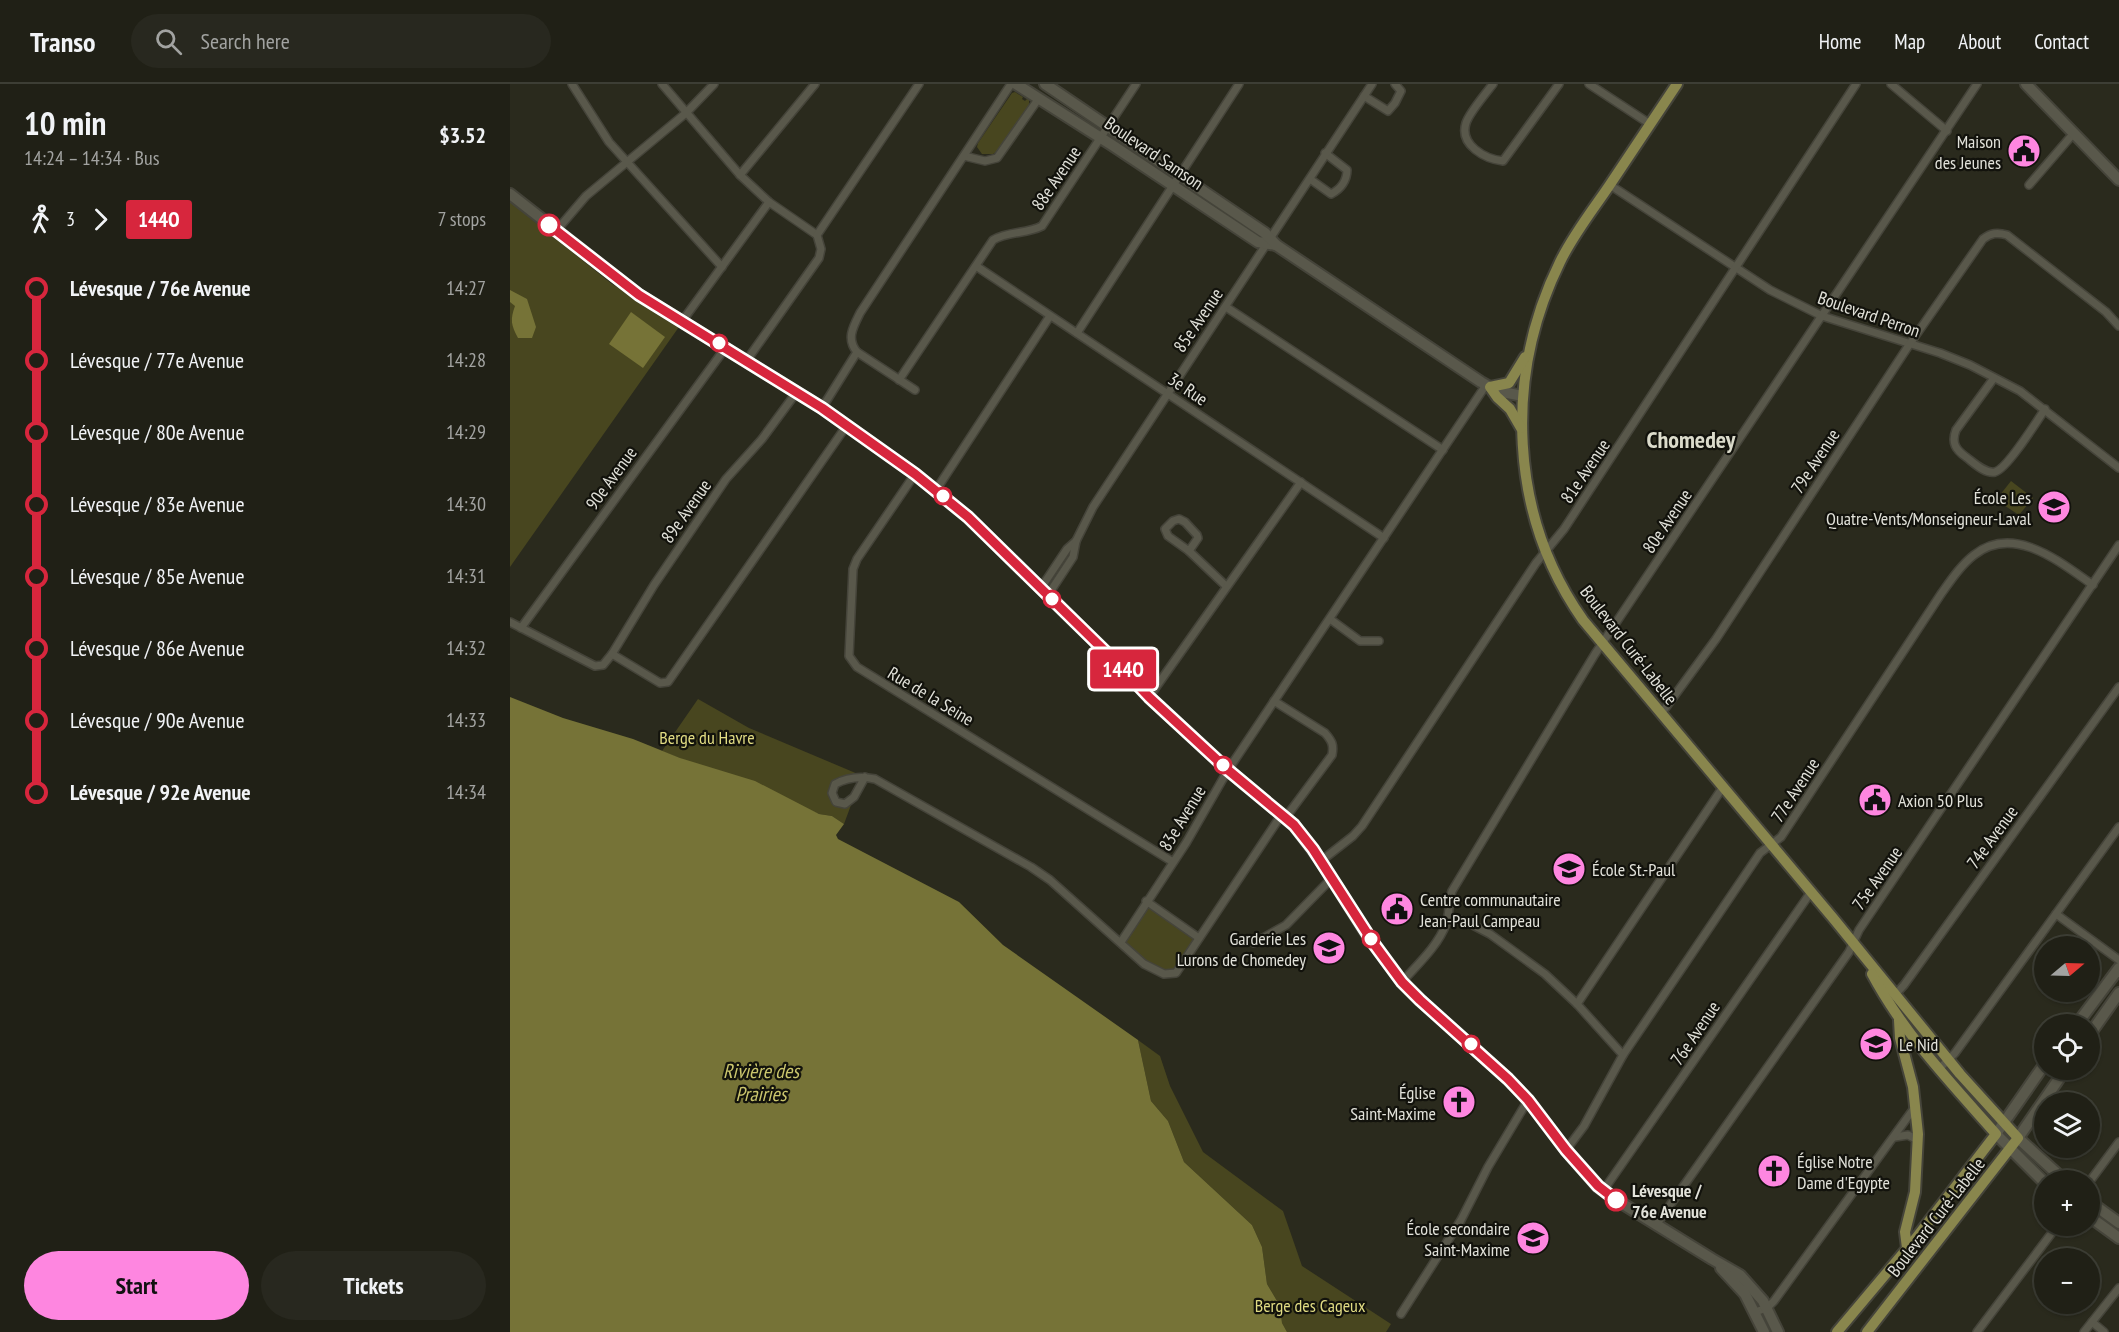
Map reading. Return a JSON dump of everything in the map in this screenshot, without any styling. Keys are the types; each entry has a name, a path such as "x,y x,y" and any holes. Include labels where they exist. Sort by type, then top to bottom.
{"main road":[{"name":"Boulevard Curé-Labelle","path":"1677,84 1573,239 1543,304 1530,349 1523,396 1523,464 1528,493 1546,552 1572,602 1602,643 1853,943 1892,998 2018,1138 1867,1332"},
{"path":"1488,386 1505,385 1511,381 1530,349"},
{"path":"1488,386 1512,411 1522,429"},
{"name":"Boulevard Curé-Labelle","path":"1837,1332 1916,1239 1996,1134 1899,1020 1892,998"},
{"path":"1899,1020 1900,1038 1916,1107 1918,1140 1915,1192 1905,1232 1907,1248"}],"street":[{"path":"572,84 596,123 627,164 722,267"},
{"path":"662,84 740,175 769,202 818,235 821,249 819,258 747,360"},
{"path":"556,231 576,205 686,113 714,84"},
{"path":"740,175 815,84"},
{"path":"818,235 919,84"},
{"path":"915,390 856,352 851,346 850,339 860,313 1011,84"},
{"name":"Boulevard Samson","path":"1016,84 1101,137 1265,233 1271,242 1488,386 1502,392 1523,396"},
{"name":"Boulevard Samson","path":"1047,84 1176,181"},
{"name":"88e Avenue","path":"899,380 993,240 999,236 1042,226 1136,84"},
{"path":"1077,333 1239,84"},
{"name":"85e Avenue","path":"1044,592 1067,549 1076,541 1093,507 1167,393 1271,242 1325,153 1372,84"},
{"path":"1364,96 1388,111 1401,91 1395,84"},
{"path":"1493,84 1466,123 1466,138 1477,151 1493,160 1503,161 1559,84"},
{"path":"1589,84 1650,124"},
{"name":"81e Avenue","path":"1321,861 1362,826 1515,593 1536,563 1559,537 1583,501 1856,84"},
{"path":"1891,84 1947,131"},
{"name":"80e Avenue","path":"1402,982 1442,934 1448,917 1448,903 1452,891 1602,643 1977,84"},
{"path":"2026,84 2073,134 2118,176"},
{"path":"964,156 985,161 997,158 1039,98"},
{"path":"2029,185 2073,134"},
{"path":"1310,179 1331,194 1337,191 1347,177 1347,170 1325,153"},
{"name":"Boulevard Perron","path":"1610,185 1770,290 1822,316 1950,357 2020,391 2119,468"},
{"path":"510,194 639,295 822,408 915,474 968,517 1149,697 1228,770 1284,815 1305,837 1374,944 1402,982 1508,1079 1528,1100 1566,1150 1604,1191 1712,1260 1740,1275 1756,1291 1778,1332"},
{"path":"682,320 769,202"},
{"name":"79e Avenue","path":"1661,714 1716,639 1910,345 1983,239 1999,232 2007,235 2106,312 2119,326"},
{"name":"3e Rue","path":"976,266 1384,537"},
{"path":"1226,307 1443,450"},
{"path":"936,490 1050,316"},
{"name":"90e Avenue","path":"521,628 726,347"},
{"path":"822,408 856,352"},
{"path":"1994,378 1956,430 1954,437 1957,451 1986,471 1995,472 2006,465 2045,409"},
{"name":"83e Avenue","path":"1121,942 1173,862 1228,770 1488,386"},
{"name":"89e Avenue","path":"612,654 654,585 726,479 762,439 796,393"},
{"path":"510,622 595,666 603,665 612,654 660,683 668,682 847,425"},
{"name":"Rue de la Seine","path":"915,474 857,559 853,569 849,656 856,667 1173,862"},
{"path":"1149,697 1301,482"},
{"path":"1189,551 1198,538 1197,535 1185,522 1179,519 1173,521 1165,529 1168,536 1189,551 1226,586"},
{"name":"77e Avenue","path":"1566,1150 1584,1126 1623,1056 1760,853 1784,833 1958,571 1976,553 1992,546 2014,543 2028,546 2058,561 2093,585"},
{"name":"75e Avenue","path":"1656,1225 1853,943 1859,930 2119,545"},
{"path":"1330,619 1360,641 1379,641"},
{"name":"74e Avenue","path":"1892,998 2119,687"},
{"path":"865,777 854,797 845,804 836,802 832,793 835,784 846,778 865,777 875,779 1031,867 1050,880 1144,964 1164,974 1176,973 1284,815 1332,755 1333,746 1325,733 1274,701"},
{"path":"1577,1004 1723,787"},
{"path":"1939,1069 1948,1060 2119,827"},
{"path":"1254,943 1286,925 1332,878"},
{"name":"76e Avenue","path":"1604,1191 1811,892"},
{"path":"1146,901 1199,938"},
{"path":"2056,914 2119,960"},
{"path":"1448,917 1467,922 1490,934 1545,974 1577,1004 1623,1056"},
{"path":"2084,1014 2119,968"},
{"path":"2100,1020 2119,993"},
{"path":"2003,1123 2034,1079"},
{"path":"2053,1170 2018,1138 2058,1080"},
{"path":"1401,1314 1461,1220 1488,1167 1528,1100"},
{"path":"1755,1312 1767,1308 1776,1299 1916,1107"},
{"name":"Boulevard Curé-Labelle","path":"1996,1134 2003,1123"},
{"path":"1996,1134 2034,1173"},
{"path":"1895,1137 1908,1135 1918,1140"},
{"path":"2098,1170 2119,1142"},
{"path":"2100,1209 2119,1223"},
{"path":"2100,1224 2119,1238"},
{"path":"1977,1332 2049,1236"},
{"path":"1712,1260 1736,1283 1755,1312 1764,1332"},
{"path":"2084,1332 2119,1288"},
{"path":"2092,1322 2104,1332"}],"green space":[{"path":"1015,92 1025,101 1029,100 1029,106 1000,150 993,154 982,154 977,147 978,143 1012,93"},
{"path":"510,202 612,284 681,324 510,567"},
{"path":"2011,481 2033,498 2019,515 1996,500"},
{"name":"Berge du Havre","path":"698,699 749,728 865,777 835,784 836,802 845,804 854,797 844,824 832,816 819,814 662,751"},
{"path":"1146,901 1199,938 1176,973 1167,973 1152,968 1121,942"},
{"name":"Berge des Cageux","path":"1138,1040 1160,1056 1170,1086 1203,1152 1283,1211 1302,1266 1391,1324 1386,1332 1287,1332 1282,1323 1280,1306 1267,1284 1262,1247 1252,1225 1184,1162 1168,1121 1151,1101"}],"water":[{"path":"510,290 527,299 536,327 532,338 518,338 513,326 515,306 510,302"},
{"path":"631,312 665,337 643,368 609,344"},
{"name":"Rivière des Prairies","path":"510,697 563,718 633,739 680,758 755,781 819,814 832,816 844,824 836,835 838,839 959,902 1003,945 1138,1040 1151,1101 1168,1121 1184,1162 1252,1225 1262,1247 1267,1284 1280,1306 1282,1323 1287,1332 510,1332"}],"bus line":[{"name":"144O","path":"549,225 639,295 736,353 847,425 915,474 968,517 1149,697 1228,770 1294,825 1305,837 1374,944 1402,982 1508,1079 1598,1186 1616,1200"}],"place":[{"name":"Maison des Jeunes","path":"2024,151"},
{"name":"École Les Quatre-Vents/Monseigneur-Laval","path":"2054,507"},
{"name":"Axion 50 Plus","path":"1875,800"},
{"name":"École St.-Paul","path":"1569,869"},
{"name":"Centre communautaire Jean-Paul Campeau","path":"1397,909"},
{"name":"Garderie Les Lurons de Chomedey","path":"1329,948"},
{"name":"Le Nid","path":"1876,1044"},
{"name":"Église Saint-Maxime","path":"1459,1102"},
{"name":"Église Notre Dame d'Egypte","path":"1774,1171"},
{"name":"Lévesque / 76e Avenue","path":"1616,1200"},
{"name":"École secondaire Saint-Maxime","path":"1533,1238"}],"district":[{"name":"Chomedey","path":"1691,439"}]}
